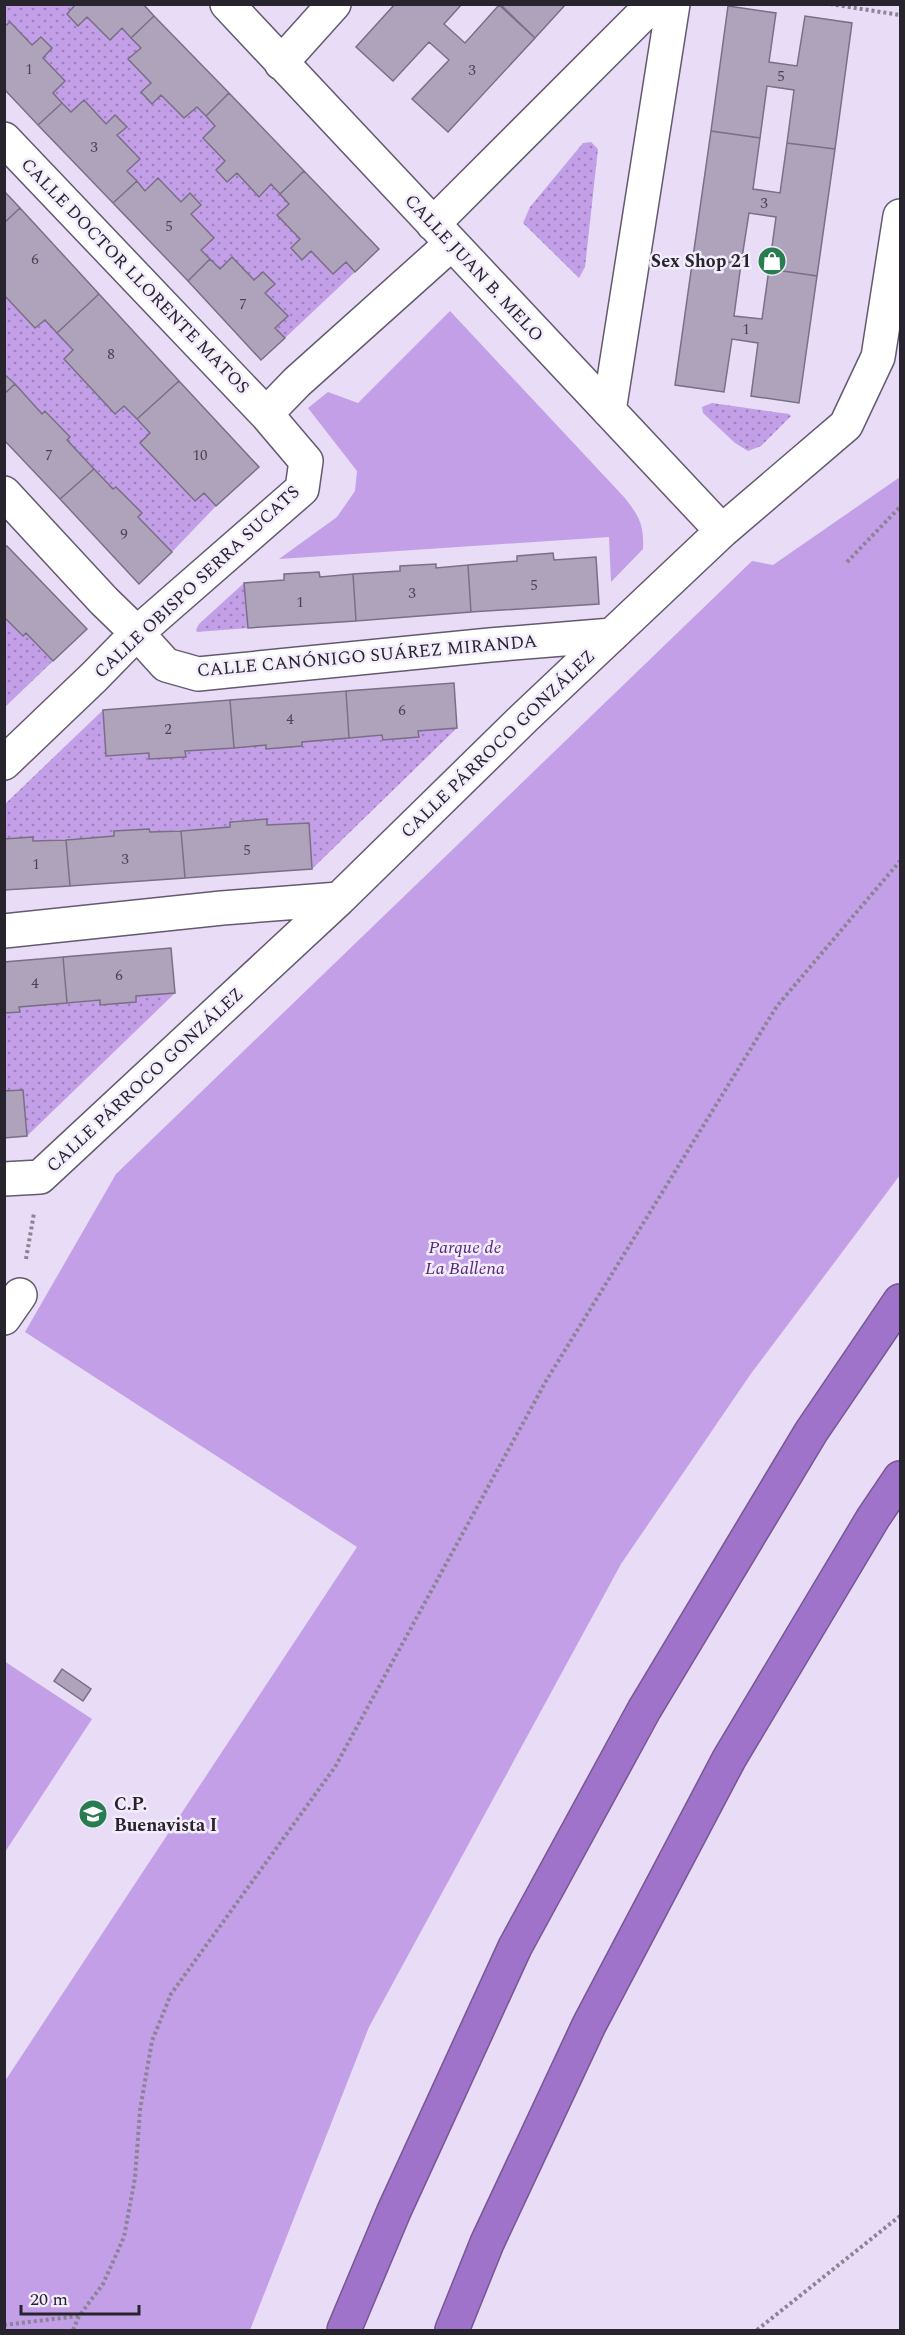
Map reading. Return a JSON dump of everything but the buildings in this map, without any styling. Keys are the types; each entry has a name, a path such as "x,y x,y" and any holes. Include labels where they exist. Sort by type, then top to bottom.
{"highway":[{"path":"344,2331 394,2211 510,1958 644,1710 811,1432 900,1300"},
{"path":"452,2331 487,2243 589,2025 729,1759 873,1518 900,1478"}],"street":[{"name":"CALLE JUAN B. MELO","path":"227,4 722,531"},
{"path":"281,63 334,4"},
{"path":"266,414 442,234 653,4"},
{"path":"609,411 673,4"},
{"name":"CALLE DOCTOR LLORENTE MATOS","path":"4,139 266,414"},
{"name":"CALLE PÁRROCO GONZÁLEZ","path":"4,1179 40,1177 339,899 722,531 846,425 878,357 900,216"},
{"name":"CALLE OBISPO SERRA SUCATS","path":"4,763 137,633 302,489 306,461 266,414"},
{"name":"CALLE CANÓNIGO SUÁREZ MIRANDA","path":"4,493 166,665 198,674 612,635"},
{"path":"4,931 339,899"},
{"path":"272,904 276,958"}],"path":[{"path":"830,4 900,15"},
{"path":"847,562 900,507"},
{"path":"73,2331 79,2316 103,2284 124,2237 135,2178 140,2110 152,2041 171,1994 335,1767 546,1381 777,1006 900,861"},
{"path":"12,1307 40,1177"},
{"path":"757,2331 900,2216"},
{"path":"4,2325 79,2316"}],"green space":[{"path":"76,4 67,14 78,26 87,17 110,40 122,28 141,48 128,59 151,83 141,92 152,103 161,95 184,118 197,107 215,126 203,138 225,161 216,170 227,182 237,173 259,196 271,184 289,204 277,215 300,239 291,248 301,259 311,251 333,274 346,262 355,272 285,338 275,328 288,316 265,293 274,283 263,272 254,280 232,257 220,269 201,250 214,238 191,214 201,205 190,194 181,202 159,179 145,191 127,171 117,135 127,126 115,115 106,124 84,100 71,112 53,93 65,81 43,58 52,48 41,37 32,45 10,22 5,27 5,5"},
{"path":"591,142 598,149 585,267 579,278 523,223 530,207 583,143"},
{"path":"5,295 35,328 45,320 73,350 64,359 115,414 124,406 150,433 141,443 194,501 204,493 216,506 172,552 138,517 141,513 117,487 113,489 67,440 70,437 46,411 42,414 5,374"},
{"path":"450,311 624,497 637,515 643,533 643,549 611,582 609,537 279,559 337,517 355,491 357,471 308,408 328,392 358,403"},
{"path":"712,403 791,416 761,446 748,451 735,443 703,413 702,407"},
{"name":"Parque de La Ballena","path":"900,477 900,1175 750,1375 621,1564 369,2027 250,2330 5,2330 5,2081 357,1547 25,1332 116,1174 752,561 773,565"},
{"path":"244,583 248,628 197,632 199,624"},
{"path":"5,617 22,636 26,633 53,661 5,707"},
{"path":"103,710 106,756 149,753 149,759 185,757 185,751 266,745 267,748 302,746 302,742 382,735 383,740 418,737 418,731 457,728 312,869 309,823 267,825 266,819 230,821 230,827 150,832 149,829 114,831 114,836 33,841 33,838 5,839 5,804"},
{"path":"175,993 27,1136 23,1090 5,1091 5,1013 20,1012 19,1007 100,1000 101,1005 136,1002 136,996"},
{"path":"4,1661 92,1719 5,1852 4,1852"}],"place":[{"name":"Sex Shop 21","path":"772,261"},
{"name":"C.P. Buenavista I","path":"93,1814"}]}
